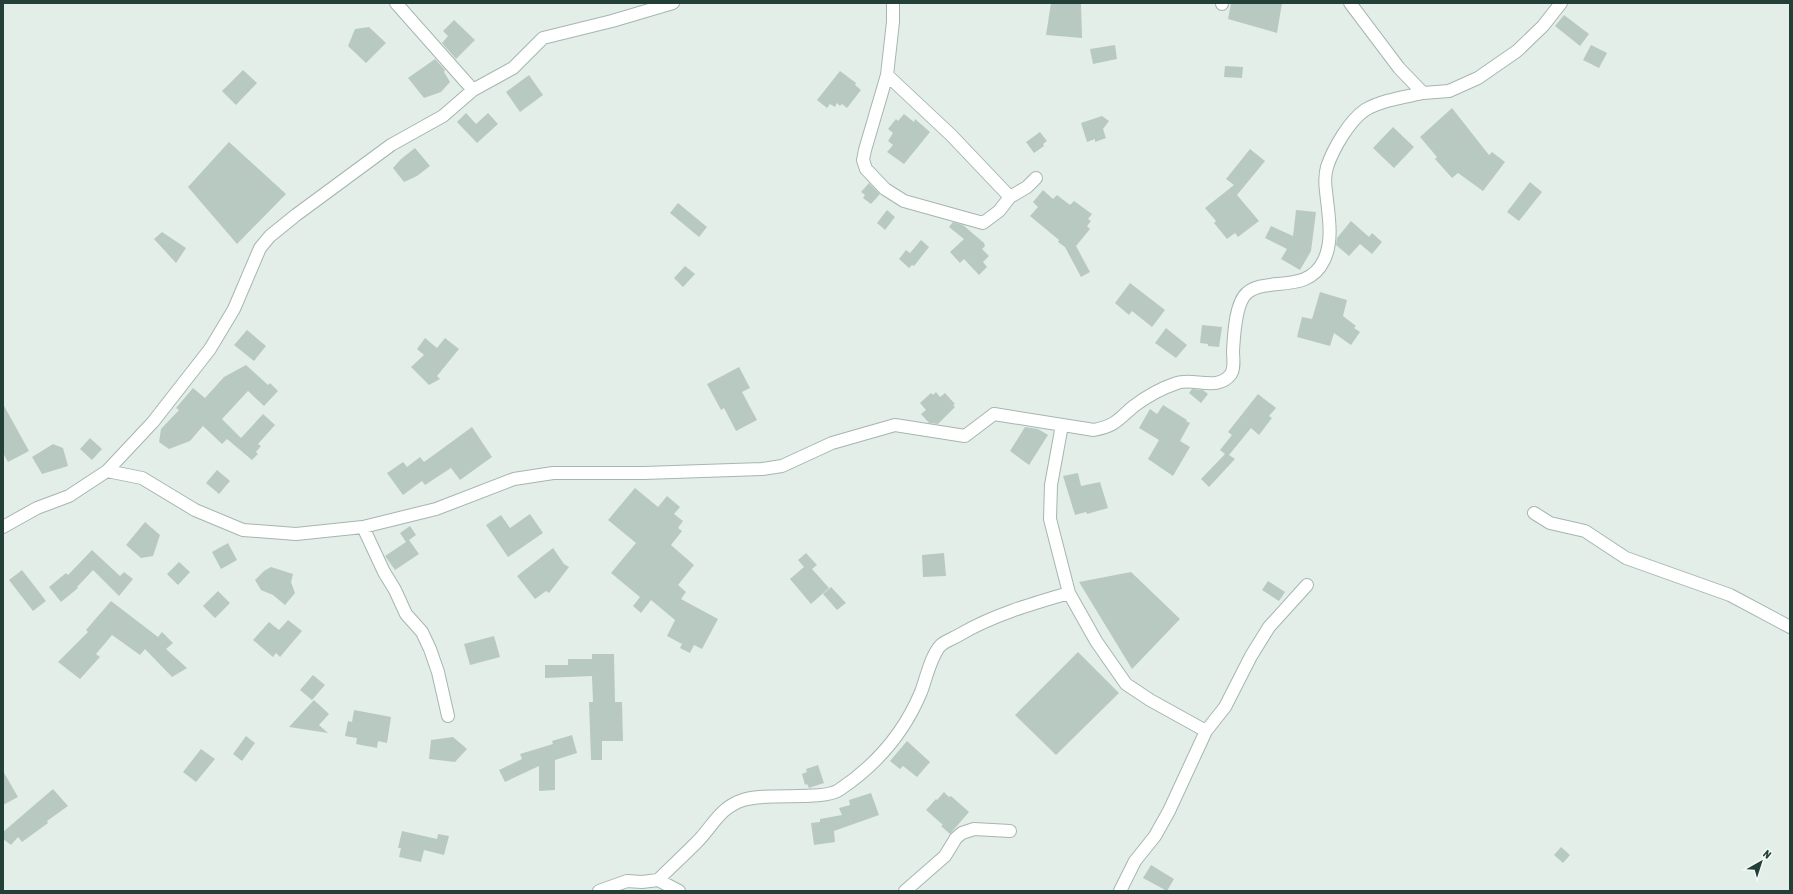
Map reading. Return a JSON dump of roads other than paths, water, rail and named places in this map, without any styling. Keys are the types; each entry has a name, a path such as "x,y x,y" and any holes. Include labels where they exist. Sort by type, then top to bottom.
{"street":[{"path":"396,3 473,90"},
{"path":"3,527 37,508 69,496 107,471 153,422 210,349 234,308 260,248 270,236 391,145 443,116 473,90 513,68 543,38 612,21 673,3"},
{"path":"893,3 893,22 887,75 863,160 866,169 885,189 904,201 983,223 999,211 1010,197 1027,187 1036,178"},
{"path":"1350,3 1398,68 1423,93"},
{"path":"107,471 142,478 195,510 243,530 296,534 363,527 436,509 514,479 552,473 644,473 762,469 782,466 832,443 895,425 965,436 994,414 1094,430 1107,427 1118,422 1140,403 1175,383 1184,381 1210,383 1222,382 1233,369 1236,318 1244,296 1252,289 1292,283 1314,274 1324,260 1329,239 1330,215 1325,189 1326,168 1350,124 1366,110 1386,102 1423,93 1449,91 1478,78 1517,51 1543,26 1561,3"},
{"path":"887,75 951,135 1010,197"},
{"path":"1062,425 1051,484 1050,519 1069,593 1096,641 1126,684 1150,700 1206,731"},
{"path":"1534,513 1550,523 1585,531 1626,558 1730,595 1790,627"},
{"path":"363,527 406,614 422,632 430,649 438,672 448,716"},
{"path":"1120,891 1135,860 1155,836 1169,811 1206,731 1225,707 1251,656 1269,627 1307,585"},
{"path":"658,880 698,841 714,820 729,807 739,802 759,798 820,795 837,792 884,752 908,720 921,692 930,665 941,646 979,623 1069,593"},
{"path":"905,891 945,856 956,838 962,833 974,829 1010,831"},
{"path":"599,891 627,881 642,882 658,880 678,891"}]}
